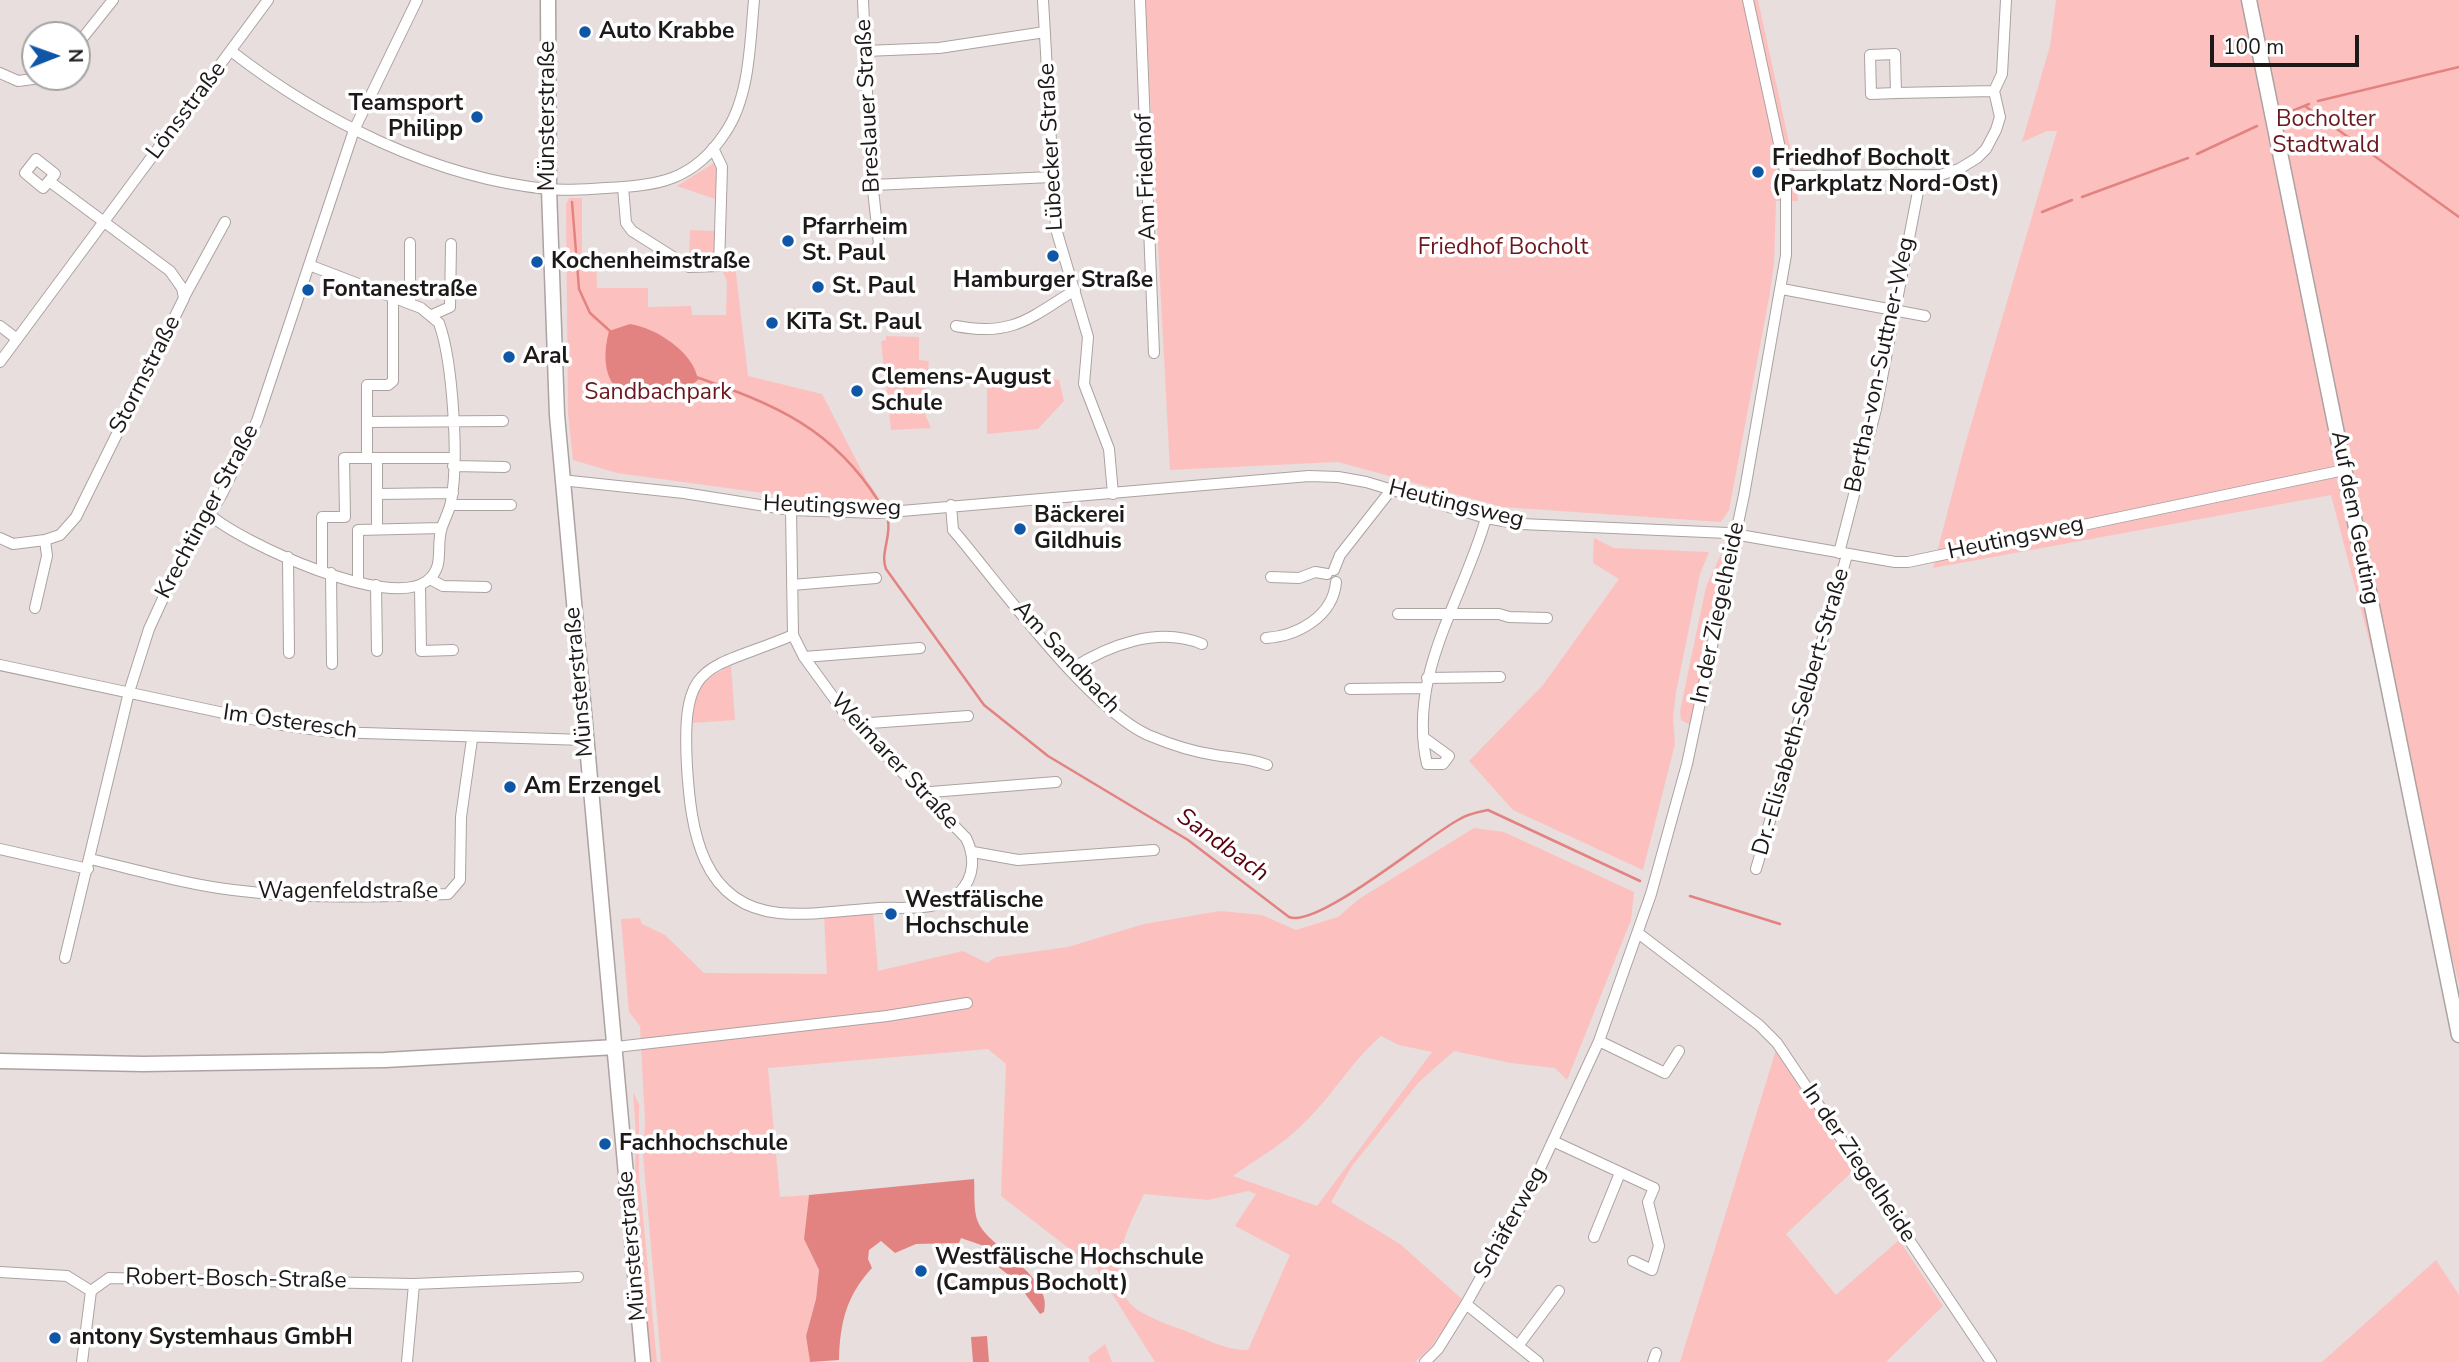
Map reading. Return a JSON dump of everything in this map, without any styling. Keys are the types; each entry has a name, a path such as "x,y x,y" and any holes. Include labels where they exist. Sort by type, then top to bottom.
{"main road":[{"name":"Münsterstraße","path":"548,0 549,189 554,373 561,480 616,1047 643,1362"},
{"name":"Auf dem Geuting","path":"2249,0 2459,1035"},
{"path":"0,1061 143,1064 372,1060 616,1047"}],"street":[{"path":"91,28 113,0"},
{"name":"Lönsstraße","path":"0,362 267,0"},
{"name":"Krechtinger Straße","path":"65,957 129,692 149,629 166,589 210,516 257,421 354,130 417,0"},
{"path":"231,51 299,101 354,130 470,173 549,189 623,187 674,180 694,167 713,148 735,117 748,60 754,0"},
{"name":"Breslauer Straße","path":"863,0 873,185 879,244 874,253"},
{"name":"Lübecker Straße","path":"1043,0 1058,242 1076,290 1087,337 1084,384 1109,449 1113,494"},
{"name":"Am Friedhof","path":"1140,0 1154,353"},
{"name":"In der Ziegelheide","path":"1632,953 1687,764 1736,535 1782,289 1786,255 1786,176 1748,0"},
{"path":"1786,176 1921,176 1959,169 1986,149 2000,117 1994,91 2002,74 2006,0"},
{"path":"865,51 939,48 1045,32"},
{"path":"1896,93 1895,54 1870,55 1871,94 1994,91"},
{"path":"0,73 21,81"},
{"path":"623,187 625,223 632,231 689,268 719,266 722,167 713,148"},
{"name":"Bertha-von-Suttner-Weg","path":"1843,554 1876,409 1921,176"},
{"path":"873,185 1052,177"},
{"path":"49,181 105,222"},
{"name":"Stormstraße","path":"0,538 13,544 44,540 60,535 76,517 184,298 182,289 170,271 105,222"},
{"path":"184,298 225,222"},
{"path":"410,243 410,303"},
{"path":"432,315 450,307 452,244"},
{"path":"210,516 223,526 288,558 326,572 376,585 401,589 420,586 430,579 440,562 441,528 453,493 452,421 443,334 432,315 410,303 309,265"},
{"path":"1782,289 1925,316"},
{"path":"956,326 998,331 1036,315 1076,290"},
{"path":"377,529 377,494 367,422 367,385 388,385 393,381 393,296"},
{"path":"0,326 17,339"},
{"path":"367,422 503,421"},
{"path":"332,664 322,517 345,517 344,458 505,467"},
{"name":"Heutingsweg","path":"561,480 684,493 791,510 878,513 1309,476 1338,477 1486,518 1521,524 1736,535 1843,554 1909,562 2344,470"},
{"path":"1266,638 1296,633 1308,626 1331,599 1336,582 1330,582 1331,572 1340,555 1391,490"},
{"path":"377,494 453,493"},
{"path":"451,505 511,505"},
{"name":"Am Sandbach","path":"951,505 953,530 1070,669 1113,711 1150,736 1213,755 1244,757 1267,765"},
{"name":"Weimarer Straße","path":"791,510 793,635 804,657 831,696 953,822 973,852"},
{"path":"1423,737 1427,683 1435,645 1477,552 1486,518"},
{"path":"358,581 358,530 441,528"},
{"path":"36,608 47,556 44,540"},
{"name":"Dr.-Elisabeth-Selbert-Straße","path":"1756,869 1843,554"},
{"path":"288,558 289,653"},
{"path":"1271,577 1299,578 1315,572 1331,572"},
{"path":"792,585 876,578"},
{"path":"430,579 443,586 486,587"},
{"path":"376,585 377,651"},
{"path":"420,586 421,651 453,650"},
{"path":"1398,614 1450,612 1547,618"},
{"path":"793,635 717,663 700,677 686,710 685,737 692,820 699,850 715,878 743,900 777,912 939,904 960,893 971,873 973,852 1018,860 1154,850"},
{"path":"1070,669 1101,650 1123,643 1184,637 1202,644"},
{"path":"804,657 919,648"},
{"name":"Im Osteresch","path":"0,665 275,724 332,732 585,740"},
{"path":"1350,689 1500,677"},
{"path":"856,724 968,716"},
{"name":"Wagenfeldstraße","path":"0,849 194,884 274,894 310,897 448,894 460,880 461,817 472,738"},
{"path":"924,795 931,792 1056,782"},
{"name":"In der Ziegelheide","path":"1638,933 1759,1025 1777,1043 1991,1362"},
{"name":"Schäferweg","path":"1425,1362 1438,1349 1466,1304 1555,1142 1599,1041 1632,953"},
{"path":"616,1047 887,1016 967,1003"},
{"path":"1599,1041 1665,1073 1679,1051"},
{"name":"Schäferweg","path":"1555,1142 1654,1188 1648,1202 1658,1253 1652,1270 1633,1261"},
{"path":"1594,1237 1620,1173"},
{"path":"0,1272 67,1276 91,1291"},
{"name":"Robert-Bosch-Straße","path":"82,1362 91,1291 108,1278 121,1276 414,1284 578,1277"},
{"path":"407,1362 414,1284"},
{"path":"1518,1346 1559,1291"},
{"name":"Schäferweg","path":"1466,1304 1538,1362"}],"green space":[{"name":"Friedhof Bocholt","path":"1145,0 1758,0 1795,170 1798,201 1776,201 1774,264 1769,298 1729,510 1721,522 1502,507 1338,462 1170,470"},
{"name":"Bocholter Stadtwald","path":"2056,0 2459,0 2459,984 2331,495 1933,568 1963,452 2057,131 2047,131 2022,142 2050,46"},
{"path":"714,163 717,166 715,199 677,186"},
{"name":"Sandbachpark","path":"569,198 582,198 582,258 596,258 597,288 648,288 648,307 691,306 692,315 726,315 727,281 721,268 735,265 748,376 822,394 866,479 881,501 815,500 617,473 573,460 568,413 566,205"},
{"path":"690,230 714,231 714,261 689,262"},
{"path":"886,336 919,337 919,360 929,361 925,400 919,400 931,428 891,430 881,341 886,340"},
{"path":"987,370 1059,380 1064,401 1038,429 987,434"},
{"path":"1594,538 1614,548 1709,552 1700,574 1676,692 1673,717 1675,744 1643,870 1513,810 1469,761 1543,685 1619,579 1593,563"},
{"path":"1722,552 1726,553 1690,725 1681,720 1680,711 1706,587"},
{"path":"731,666 735,720 693,723 695,701 700,686"},
{"path":"1474,828 1504,832 1634,892 1631,920 1567,1080 1555,1068 1511,1063 1454,1051 1419,1082 1352,1166 1331,1202 1400,1244 1463,1300 1431,1347 1415,1362 1155,1362 1097,1270 1001,1196 1006,1064 988,1049 768,1068 780,1197 809,1195 804,1239 819,1270 816,1299 806,1336 810,1362 661,1362 643,1155 645,1121 640,1026 629,1012 621,919 640,918 642,924 665,935 704,973 827,974 824,916 873,912 878,971 963,951 987,963 996,957 1068,947 1144,924 1220,911 1262,915 1296,930 1338,917 1359,899","holes":["1381,1036 1399,1045 1432,1052 1317,1206 1233,1176 1294,1133","1248,1191 1256,1194 1235,1226 1290,1255 1248,1350 1224,1347 1163,1323 1141,1312 1128,1301 1118,1272 1120,1256 1124,1239 1144,1194 1208,1200"]},
{"path":"1776,1050 1853,1171 1786,1234 1836,1295 1899,1240 1943,1306 1886,1362 1680,1362"},
{"path":"633,1092 639,1104 639,1175 657,1362 649,1362 634,1201 636,1134"},
{"path":"2436,1260 2459,1295 2459,1362 2322,1362"},
{"path":"1105,1344 1112,1362 1090,1362 1088,1357"}],"shaded area":[{"path":"630,324 651,330 682,351 695,370 698,380 680,392 661,399 644,401 628,397 616,388 608,374 605,355 609,331"},
{"path":"974,1179 978,1222 984,1232 1030,1275 1039,1287 1044,1299 1044,1312 1040,1314 1015,1280 983,1255 987,1247 961,1238 959,1243 916,1244 895,1253 881,1241 869,1250 868,1259 872,1268 856,1289 846,1311 839,1360 810,1362 806,1336 816,1299 819,1270 804,1239 809,1195"},
{"path":"987,1336 989,1362 973,1362 971,1337"}],"waterway":[{"path":"2318,101 2459,67"},
{"path":"2280,116 2309,104"},
{"path":"2305,106 2459,217"},
{"path":"2197,154 2257,126"},
{"path":"2082,197 2188,158"},
{"path":"2042,212 2072,200"},
{"name":"Sandbach","path":"572,202 579,289 590,313 610,331"},
{"name":"Sandbach","path":"696,377 751,398 800,422 842,455 879,502"},
{"name":"Sandbach","path":"888,521 884,557 886,569 984,705 1048,756 1188,840 1289,917 1303,917 1323,909 1373,879 1443,829 1469,815 1488,810 1640,881"},
{"name":"Sandbach","path":"1690,896 1780,924"}],"place":[{"name":"Auto Krabbe","path":"585,32"},
{"name":"Teamsport Philipp","path":"477,117"},
{"name":"Friedhof Bocholt (Parkplatz Nord-Ost)","path":"1758,172"},
{"name":"Pfarrheim St. Paul","path":"788,241"},
{"name":"Hamburger Straße","path":"1053,256"},
{"name":"Kochenheimstraße","path":"537,262"},
{"name":"St. Paul","path":"818,287"},
{"name":"Fontanestraße","path":"308,290"},
{"name":"KiTa St. Paul","path":"772,323"},
{"name":"Aral","path":"509,357"},
{"name":"Clemens-August Schule","path":"857,391"},
{"name":"Bäckerei Gildhuis","path":"1020,529"},
{"name":"Am Erzengel","path":"510,787"},
{"name":"Westfälische Hochschule","path":"891,914"},
{"name":"Fachhochschule","path":"605,1144"},
{"name":"Westfälische Hochschule (Campus Bocholt)","path":"921,1271"},
{"name":"antony Systemhaus GmbH","path":"55,1338"}]}
